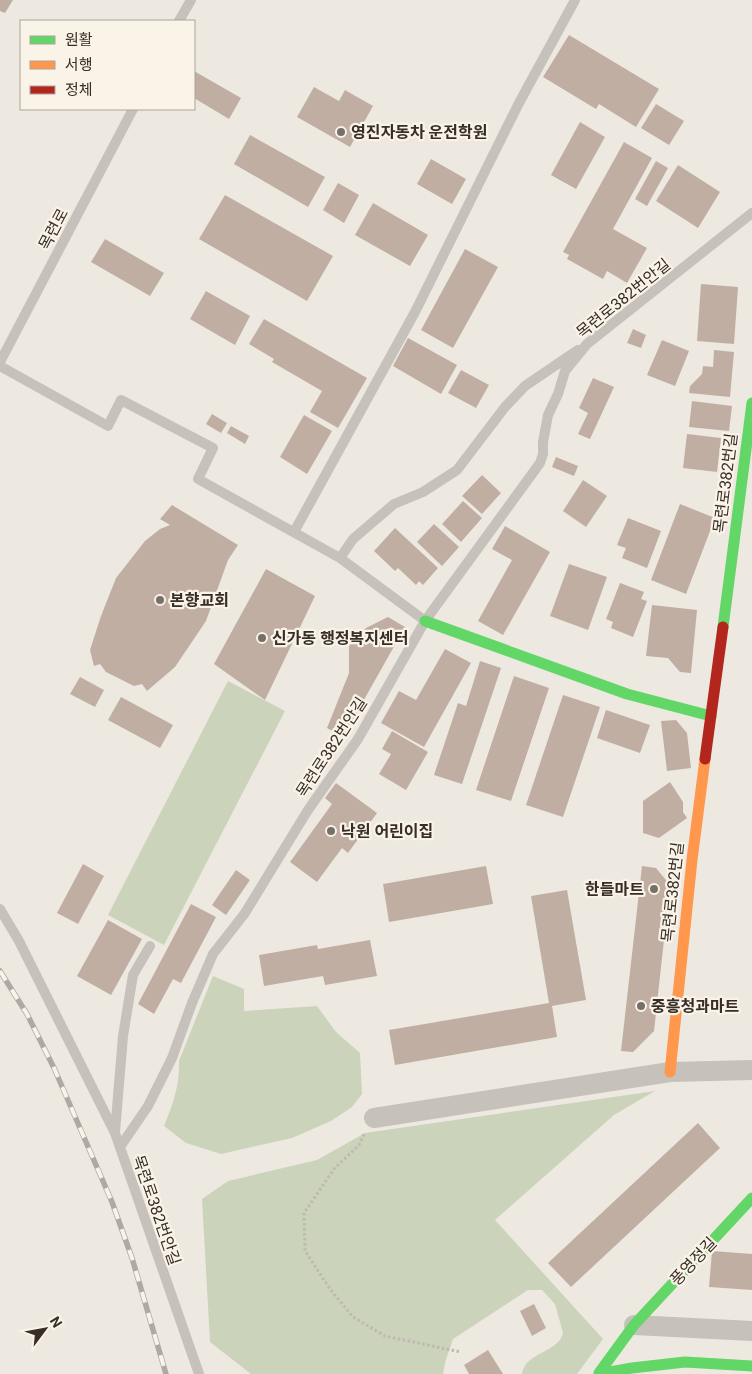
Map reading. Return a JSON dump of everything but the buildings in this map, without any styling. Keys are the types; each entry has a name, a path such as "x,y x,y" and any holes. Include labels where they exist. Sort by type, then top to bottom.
{"street":[{"name":"목련로382번길","path":"670,1072 692,860 711,716 747,479 752,403"},
{"path":"425,621 627,694 711,716"},
{"path":"374,1118 670,1072 752,1070"},
{"name":"풍영정길","path":"599,1373 634,1325 752,1198"},
{"path":"634,1325 752,1331"},
{"name":"풍영정길","path":"599,1373 685,1362 752,1366"}],"lane":[{"path":"181,20 191,0"},
{"path":"294,532 415,312 519,104 575,0"},
{"name":"목련로","path":"0,364 132,110"},
{"name":"목련로382번안길","path":"199,1374 120,1147 148,1106 172,1058 192,1003 214,954 245,912 308,810 358,739 425,621 540,463 548,415 558,394 565,371 587,344 752,213"},
{"path":"340,558 354,539 394,504 423,492 457,470 505,407 525,386 587,344"},
{"path":"0,364 108,426 121,400 213,448 198,479 340,558 425,621"},
{"path":"0,909 19,941 120,1147"},
{"path":"115,1134 123,1036 133,975 150,946"}],"path":[{"path":"374,1118 359,1145 334,1169 304,1213 305,1251 330,1289 353,1318 385,1336 461,1352"}],"green space":[{"path":"228,681 285,711 164,945 108,915"},
{"path":"213,976 244,989 244,1011 317,1006 336,1032 360,1053 362,1094 352,1107 331,1121 292,1138 221,1154 186,1143 164,1126 175,1094 179,1061"},
{"path":"655,1091 614,1115 495,1220 603,1339 577,1374 522,1374 531,1359 552,1347 558,1342 563,1333 555,1304 542,1290 528,1290 453,1339 443,1374 251,1374 210,1342 202,1199 228,1181 317,1160 365,1133"}],"railway":[{"path":"0,971 27,1014 54,1068 112,1202 132,1258 166,1374"}],"traffic: fast":[{"path":"723,627 752,403"},
{"path":"425,621 627,694 711,716"},
{"path":"599,1373 634,1325 752,1198"},
{"path":"599,1374 685,1362 752,1366"}],"traffic: slow":[{"path":"670,1072 692,860 705,759"}],"traffic: jam":[{"path":"705,759 723,627"}],"place":[{"name":"영진자동차 운전학원","path":"341,132"},
{"name":"본향교회","path":"160,600"},
{"name":"신가동 행정복지센터","path":"262,638"},
{"name":"낙원 어린이집","path":"331,831"},
{"name":"한들마트","path":"654,889"},
{"name":"중흥청과마트","path":"641,1006"}]}
